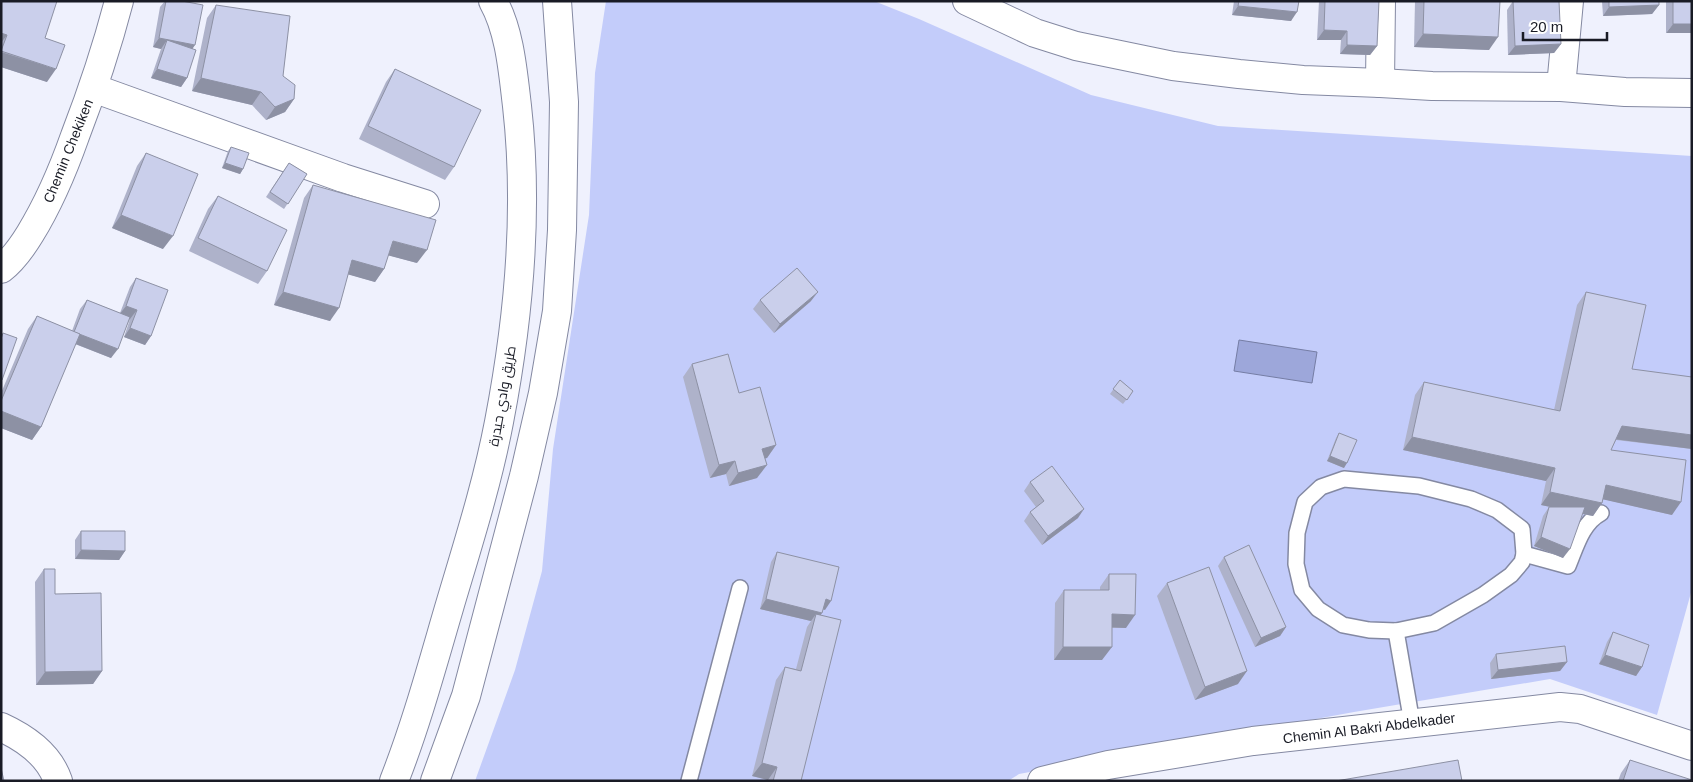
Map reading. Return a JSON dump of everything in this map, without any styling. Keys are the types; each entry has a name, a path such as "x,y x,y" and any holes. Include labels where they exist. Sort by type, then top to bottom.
{"street":[{"name":"طريق وادي حيدرة","path":"394,781 415,721 477,513 499,423 516,314 522,235 522,164 512,58 497,9 492,1"},
{"path":"434,781 466,696 524,476 543,393 557,310 562,230 564,110 557,1"},
{"path":"968,1 1035,33 1076,46 1173,66 1303,80 1432,86 1562,87 1625,92 1692,93"},
{"path":"1380,83 1381,1"},
{"path":"1562,87 1568,1"},
{"name":"Chemin Chekiken","path":"1,269 19,251 41,216 67,158 93,88 116,12"},
{"path":"93,88 343,178 425,204"},
{"name":"Chemin Al Bakri Abdelkader","path":"1042,781 1108,765 1253,741 1560,707 1580,709 1692,746"},
{"path":"1,727 38,750 48,762 58,781"}],"lane":[{"path":"1344,480 1419,486 1470,499 1497,510 1522,529 1524,554 1522,562 1511,576 1483,595 1434,623 1396,631 1368,630 1344,625 1318,609 1302,590 1296,564 1297,533 1305,502 1321,487 1344,480"},
{"path":"1524,554 1568,566 1585,528 1593,517 1601,513"},
{"path":"689,781 740,588"},
{"path":"1396,631 1412,723"}],"shaded area":[{"path":"606,1 874,1 1091,95 1218,126 1692,156 1692,589 1657,715 1550,679 1354,712 1019,774 1008,781 475,781 515,670 542,571 553,449 589,215 595,73"},
{"path":"1239,340 1317,352 1312,383 1234,371"}],"building":[{"path":"1,1 57,1 45,38 65,45 56,69 1,51 7,35 1,33"},
{"path":"166,1 182,1 203,5 195,45 159,38"},
{"path":"1239,1 1299,1 1297,12 1238,6"},
{"path":"1325,1 1379,1 1377,46 1347,45 1347,31 1324,30"},
{"path":"1424,1 1500,1 1498,37 1423,34"},
{"path":"1513,1 1559,1 1561,44 1515,46"},
{"path":"1609,1 1659,1 1659,5 1609,7"},
{"path":"1673,1 1692,1 1692,24 1673,24"},
{"path":"216,5 290,16 283,76 295,85 294,99 275,107 261,92 201,78"},
{"path":"167,40 196,50 187,78 157,69"},
{"path":"395,69 481,110 454,167 368,126"},
{"path":"231,147 249,153 243,169 225,163"},
{"path":"146,153 198,174 173,236 121,215"},
{"path":"289,163 307,174 288,204 270,192"},
{"path":"313,185 436,220 427,250 393,241 384,269 352,260 339,308 283,292"},
{"path":"218,196 287,230 267,271 198,238"},
{"path":"797,268 818,292 780,324 760,300"},
{"path":"136,278 168,290 151,336 130,328 137,310 126,306"},
{"path":"1586,292 1646,305 1632,369 1692,377 1692,435 1622,426 1611,450 1686,460 1681,502 1606,485 1602,503 1550,492 1555,468 1412,437 1424,382 1560,411"},
{"path":"87,300 130,317 118,349 74,332"},
{"path":"37,316 80,334 41,427 1,411 1,401"},
{"path":"3,333 17,338 2,380 1,339"},
{"path":"728,354 739,393 760,387 776,445 762,449 767,465 738,473 735,461 719,465 692,364"},
{"path":"1120,380 1133,391 1127,400 1113,389"},
{"path":"1339,433 1357,440 1347,463 1330,456"},
{"path":"1052,466 1084,509 1048,536 1030,512 1044,501 1030,482"},
{"path":"1549,507 1585,507 1570,549 1541,537"},
{"path":"81,531 125,531 125,551 81,550"},
{"path":"1249,545 1286,627 1261,638 1224,557"},
{"path":"777,552 839,567 831,601 826,599 822,613 766,599"},
{"path":"1209,567 1247,671 1205,687 1167,583"},
{"path":"44,569 55,569 55,594 101,593 102,671 45,672"},
{"path":"1109,574 1136,574 1135,615 1112,614 1112,647 1063,647 1064,590 1109,590"},
{"path":"816,614 841,620 801,781 773,781 777,767 762,763 785,667 801,671"},
{"path":"1613,632 1649,645 1642,667 1605,655"},
{"path":"1565,646 1567,662 1498,670 1496,654"},
{"path":"1458,760 1462,781 1336,781"},
{"path":"1630,760 1692,780 1692,781 1623,781"},
{"path":"1,768 4,781 1,781"}]}
